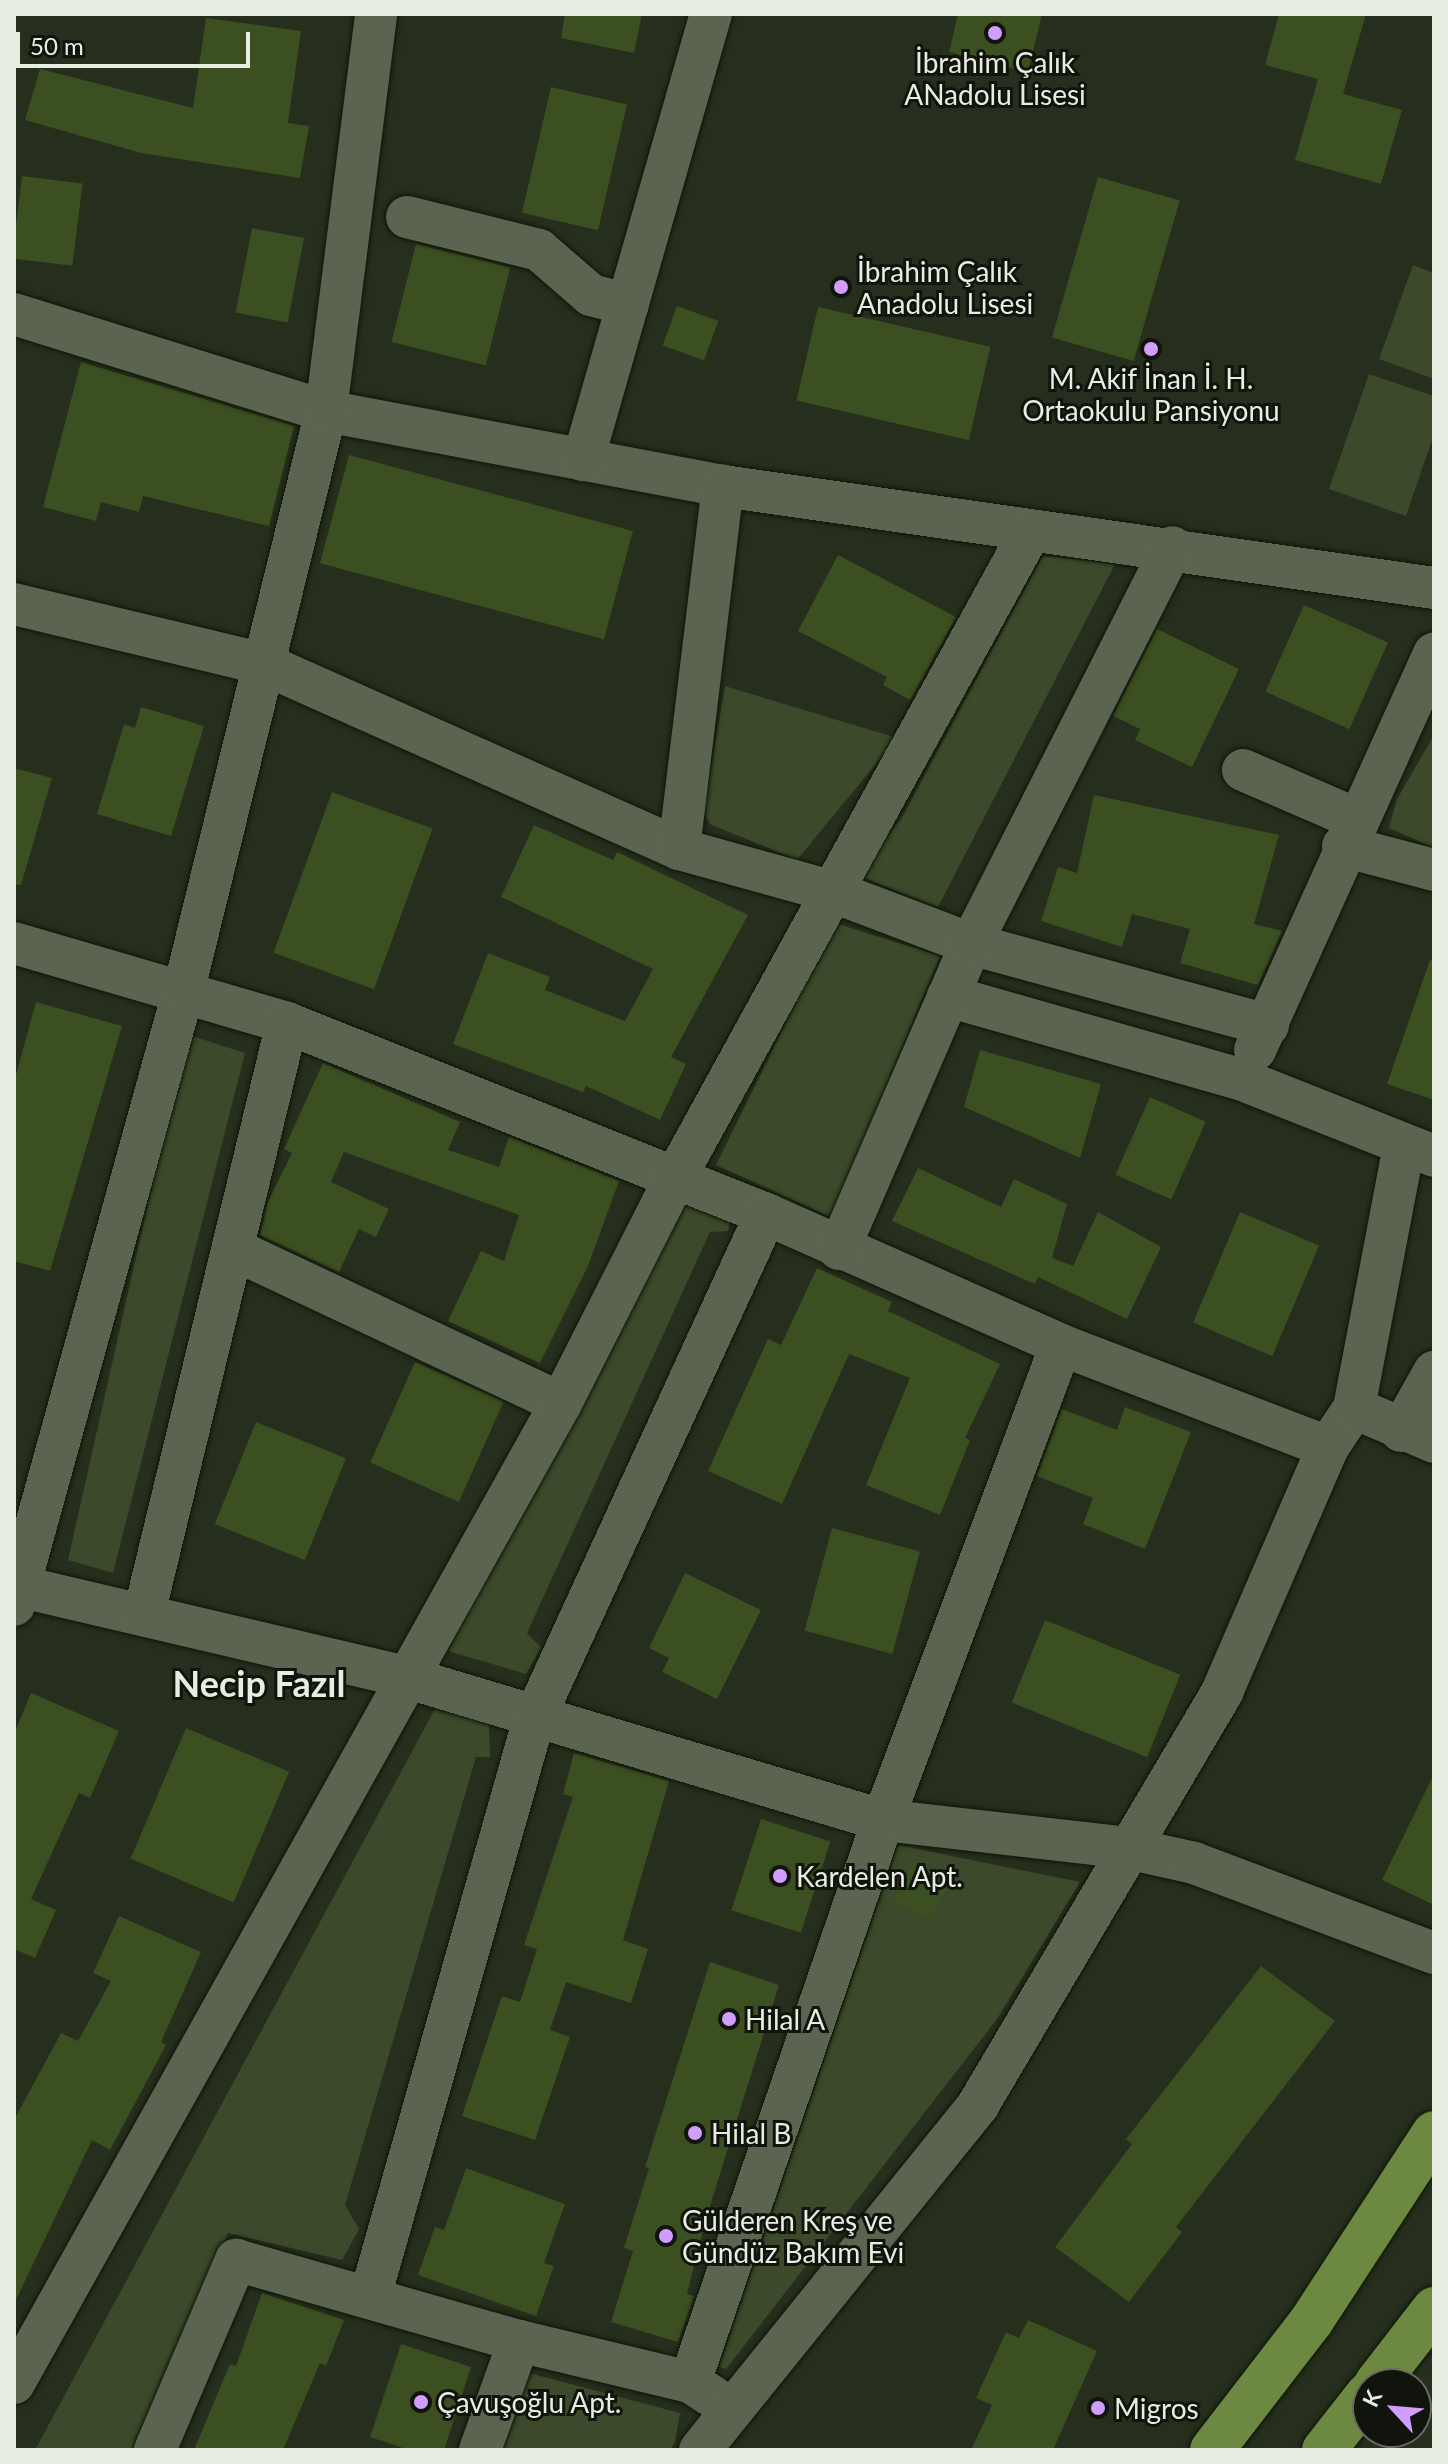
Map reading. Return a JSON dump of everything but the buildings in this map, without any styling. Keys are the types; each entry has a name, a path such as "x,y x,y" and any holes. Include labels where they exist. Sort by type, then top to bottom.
{"main road":[{"path":"1212,2450 1312,2320 1434,2134"},
{"path":"1388,2368 1434,2309"},
{"path":"1324,2450 1352,2414"}],"street":[{"path":"376,14 326,411 184,989 16,1592 144,1614 405,1677 534,1719 883,1820 1127,1848 1194,1863 1434,1953"},
{"path":"583,460 711,14"},
{"path":"407,217 539,250 591,295 628,305"},
{"path":"14,314 326,411 723,486 1030,532 1172,547 1434,588"},
{"path":"679,849 723,486"},
{"path":"14,2383 405,1677 561,1403 674,1180 1030,532"},
{"path":"839,1249 971,944 1172,547"},
{"path":"14,604 264,664 679,849 834,892 971,944 1268,1025"},
{"path":"1240,1079 1268,1025 1349,832 1434,653"},
{"path":"1243,770 1349,832 1434,870"},
{"path":"14,943 184,989 287,1023 674,1180 766,1214 1061,1345 1328,1447"},
{"path":"700,2450 978,2105 1127,1848 1222,1692 1328,1447 1354,1408 1419,1151 1240,1079 948,996"},
{"path":"144,1614 287,1023"},
{"path":"370,2297 534,1719 766,1214"},
{"path":"233,1249 561,1403"},
{"path":"690,2382 883,1820 1061,1345"},
{"path":"1354,1408 1417,1436 1434,1372"},
{"path":"155,2450 236,2260 519,2341 690,2382 731,2408"},
{"path":"480,2450 519,2341"}],"green space":[{"path":"1413,265 1434,273 1434,379 1379,359"},
{"path":"1369,374 1434,396 1434,434 1406,516 1329,489"},
{"path":"1043,556 1115,564 938,907 857,875 901,819"},
{"path":"725,686 897,738 797,860 710,824 704,811"},
{"path":"1434,735 1434,848 1389,828 1397,799"},
{"path":"835,923 940,956 831,1217 716,1165"},
{"path":"186,1034 245,1053 113,1573 68,1560"},
{"path":"683,1203 731,1213 728,1231 710,1232 527,1633 541,1648 526,1674 448,1651"},
{"path":"435,1709 489,1721 490,1757 476,1757 345,2205 359,2229 342,2260 228,2233 132,2450 35,2450"},
{"path":"898,1845 1080,1882 997,2019 726,2369 719,2367"},
{"path":"529,2373 680,2413 675,2442 670,2450 500,2450"}],"place":[{"name":"İbrahim Çalık ANadolu Lisesi","path":"995,33"},
{"name":"İbrahim Çalık Anadolu Lisesi","path":"841,287"},
{"name":"M. Akif İnan İ. H. Ortaokulu Pansiyonu","path":"1151,349"},
{"name":"Kardelen Apt.","path":"780,1876"},
{"name":"Hilal A","path":"729,2019"},
{"name":"Hilal B","path":"695,2133"},
{"name":"Gülderen Kreş ve Gündüz Bakım Evi","path":"666,2236"},
{"name":"Çavuşoğlu Apt.","path":"421,2402"},
{"name":"Migros","path":"1098,2408"}],"district":[{"name":"Necip Fazıl","path":"259,1684"}]}
